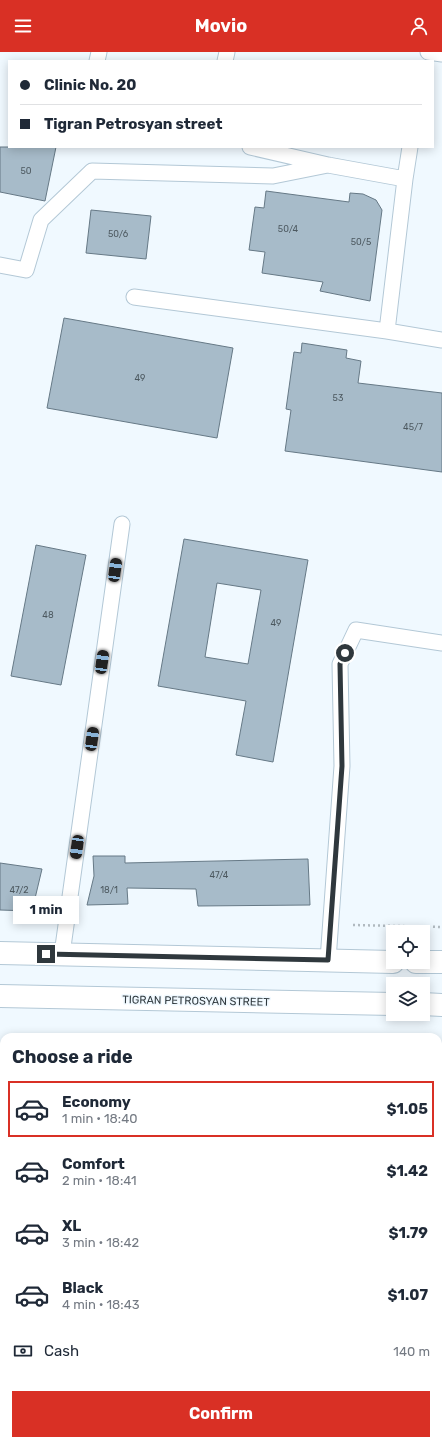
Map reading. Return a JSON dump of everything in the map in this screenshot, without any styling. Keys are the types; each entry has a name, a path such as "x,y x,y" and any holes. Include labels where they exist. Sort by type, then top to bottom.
{"main road":[{"path":"0,953 386,962"},
{"path":"430,962 442,962"},
{"name":"TIGRAN PETROSYAN STREET","path":"0,996 386,1004"},
{"path":"430,1004 442,1004"}],"lane":[{"path":"428,52 442,54"},
{"path":"254,148 328,165 405,179"},
{"path":"387,331 410,148"},
{"path":"0,265 26,270 41,220 92,171 273,176 328,165"},
{"path":"134,297 387,331 442,340"},
{"path":"62,954 122,524"},
{"path":"328,960 342,766 340,664 356,630 442,643"}],"path":[{"path":"330,925 442,927"}],"building":[{"path":"0,147 56,148 45,201 0,192"},
{"path":"266,191 349,202 350,193 363,194 376,200 382,210 370,301 320,291 323,282 262,273 265,252 249,250 255,207 264,208"},
{"path":"91,210 151,216 146,259 86,253"},
{"path":"64,318 233,348 217,438 47,408"},
{"path":"302,343 347,350 346,358 361,361 358,383 442,393 442,472 285,451 291,410 286,409 294,352 301,353"},
{"path":"184,539 308,560 273,762 236,755 246,701 158,686","holes":["217,583 261,590 248,664 205,657"]},
{"path":"36,545 86,555 61,685 11,676"},
{"path":"93,856 125,856 125,863 308,859 310,905 198,906 196,889 127,888 128,904 87,905 94,876"},
{"path":"0,863 42,869 32,911 0,910"}],"route":[{"path":"46,954 328,960 342,766 340,664 345,653"}]}
